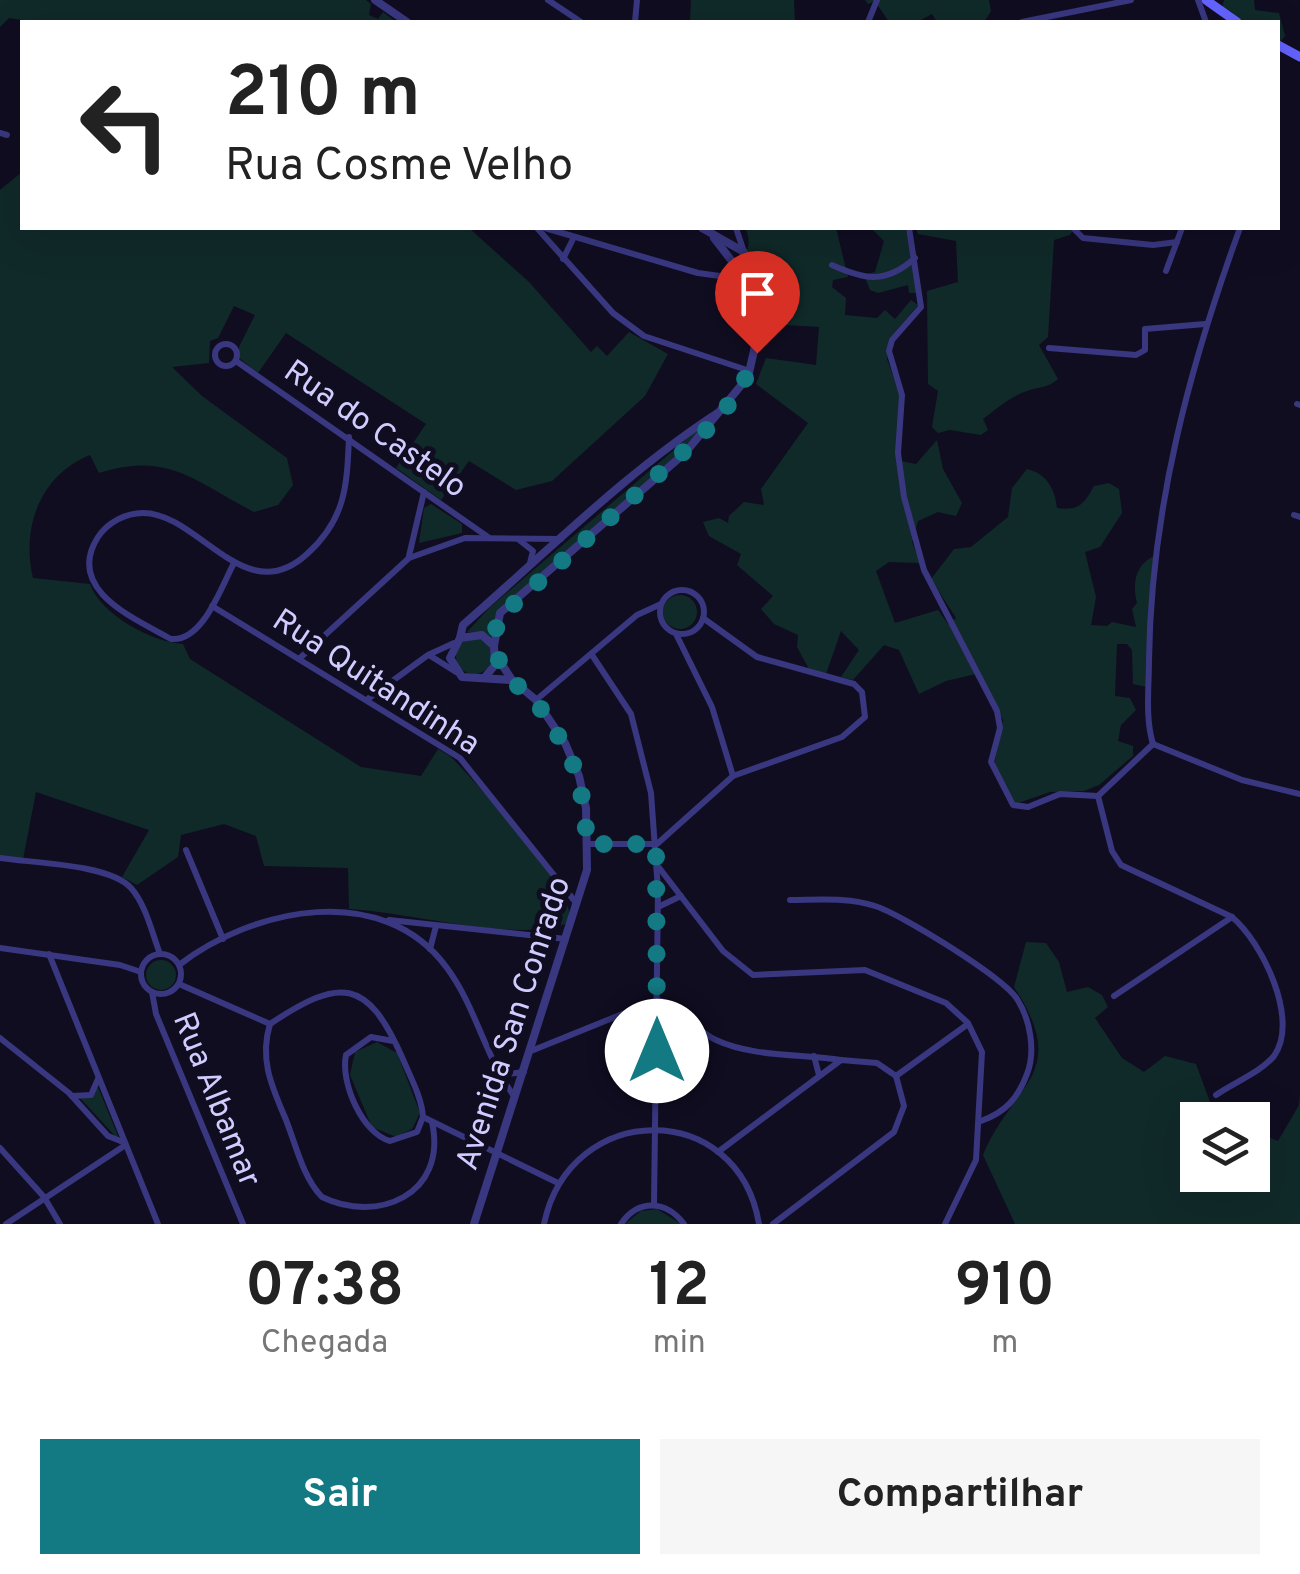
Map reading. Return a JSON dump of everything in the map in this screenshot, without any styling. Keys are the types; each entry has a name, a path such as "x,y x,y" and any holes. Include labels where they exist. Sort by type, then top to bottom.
{"main road":[{"path":"1206,0 1234,20"}],"street":[{"path":"375,0 404,20"},
{"path":"548,0 577,20"},
{"path":"1032,20 1130,0"},
{"path":"539,230 613,312 644,336 751,371"},
{"path":"551,230 714,276 751,263"},
{"path":"705,230 744,252"},
{"path":"705,230 738,268 761,315"},
{"path":"485,677 497,657 494,646 500,613 685,453 751,371 763,295 737,230"},
{"path":"909,230 921,307 892,340 888,351 902,395 901,480 924,570 997,711 1000,728 990,762 1012,805 1028,807 1060,794 1098,796 1153,744"},
{"path":"1075,230 1083,238 1154,245 1177,242"},
{"path":"1166,271 1181,230"},
{"path":"1153,744 1148,711 1150,605 1171,454 1205,324 1239,230"},
{"path":"563,259 574,237"},
{"path":"714,276 730,259 744,252"},
{"path":"832,265 863,279 883,278 915,258"},
{"path":"1049,348 1136,355 1145,350 1145,328 1205,324"},
{"name":"Rua do Castelo","path":"236,361 488,538"},
{"path":"456,672 450,658 463,625 672,444 723,410"},
{"path":"234,563 192,634 171,639 102,597 92,582 92,548 107,526 128,514 148,513 234,563 279,571 310,552 334,524 344,504 348,437"},
{"path":"409,558 424,492"},
{"path":"300,658 409,558 465,538 562,539"},
{"path":"517,539 533,551 527,569"},
{"path":"536,700 637,616 661,604 670,593 685,590 702,603 703,618 691,633 676,634"},
{"path":"661,604 664,626 676,634 712,708 733,776"},
{"name":"Rua Quitandinha","path":"212,606 369,698 460,758 578,905"},
{"path":"588,844 656,844 733,776 858,728 866,706 854,684 757,657 703,618"},
{"path":"369,698 428,655 457,640 482,635 494,646"},
{"path":"428,655 469,680 512,680"},
{"path":"592,655 619,692 640,738 656,844 654,1205"},
{"name":"Avenida San Conrado","path":"474,1224 587,870 588,844 579,776 565,743 536,700 512,680 497,657"},
{"path":"1153,744 1242,780 1300,794"},
{"path":"1098,796 1112,851 1121,866 1243,926 1276,980 1283,1030 1271,1060 1216,1094"},
{"path":"186,850 223,939"},
{"path":"0,858 106,873 126,883 142,905 160,954 179,965"},
{"path":"658,865 738,967 753,975 772,978 865,970 946,1003 968,1024 982,1052 981,1121 970,1180 945,1224"},
{"path":"657,908 681,896"},
{"path":"790,900 857,902 896,915 990,975 1016,998 1031,1042 1030,1066 1010,1106 981,1121"},
{"path":"179,965 223,939 306,911 356,912 436,926 567,939"},
{"path":"1114,996 1232,918"},
{"path":"384,919 430,949 458,983 499,1075 516,1098"},
{"path":"418,941 423,924"},
{"path":"430,949 436,926"},
{"path":"0,948 141,972"},
{"path":"49,954 158,1224"},
{"path":"141,972 149,958 160,954"},
{"path":"179,965 179,984"},
{"path":"141,972 152,992 164,994 179,984"},
{"path":"179,984 270,1024"},
{"name":"Rua Albamar","path":"152,992 156,1014 243,1224"},
{"path":"364,1218 325,1201 307,1174 268,1076 264,1052 270,1024 317,995 345,992 376,1006 396,1043 422,1117 417,1132 390,1141 368,1131 344,1064 352,1047 372,1037 396,1043"},
{"path":"531,1051 656,1000 671,1006 714,1039 732,1046 878,1063 896,1076 904,1106 894,1132 774,1224"},
{"path":"896,1076 968,1024"},
{"path":"0,1038 71,1096 108,1136 123,1144"},
{"path":"814,1056 819,1075"},
{"path":"718,1152 841,1060"},
{"path":"499,1075 525,1072"},
{"path":"71,1096 91,1094 98,1079"},
{"path":"422,1117 558,1183"},
{"path":"382,1217 411,1202 429,1179 437,1145 432,1121"},
{"path":"544,1224 558,1183 574,1162 608,1138 657,1130 686,1135 718,1152 748,1186 759,1224"},
{"path":"6,1224 123,1144"},
{"path":"0,1148 44,1197 60,1224"},
{"path":"621,1224 632,1211 654,1205 676,1214 684,1224"}],"green space":[{"path":"0,0 366,0 371,4 369,15 378,19 383,12 393,20 9,18 0,27"},
{"path":"691,0 794,0 795,20 690,20"},
{"path":"865,0 989,0 991,11 985,20 936,20 932,14 921,20 888,20 875,1 868,4"},
{"path":"1224,0 1254,0 1255,10 1279,13 1285,36 1280,42 1280,20 1230,20 1233,13 1222,7"},
{"path":"20,174 20,230 471,230 529,282 591,352 597,346 607,356 629,332 668,354 645,396 552,481 516,490 469,461 441,500 396,468 426,424 286,333 258,373 239,358 239,347 255,315 234,306 218,338 210,341 209,363 172,367 202,396 287,458 293,485 278,505 254,512 197,480 163,467 144,465 99,473 90,455 58,476 38,505 33,522 33,578 90,584 105,606 129,625 183,644 190,659 361,767 421,776 438,749 450,756 542,863 568,908 570,922 550,928 494,929 349,909 348,868 264,866 256,836 224,824 181,835 178,857 137,885 122,877 149,830 36,792 23,859 0,855 0,190"},
{"path":"746,230 836,230 848,277 833,280 832,287 846,298 845,315 877,318 885,310 895,319 911,300 918,305 889,339 887,359 901,398 901,461 916,464 937,440 943,469 962,503 956,516 938,512 918,521 912,542 920,563 889,562 876,571 895,623 938,610 948,624 956,618 931,579 954,549 971,547 1008,517 1012,488 1027,469 1049,483 1057,508 1080,505 1094,486 1109,483 1119,489 1122,513 1100,547 1085,552 1096,597 1091,625 1107,626 1112,622 1136,627 1132,609 1137,603 1136,576 1154,556 1147,687 1133,684 1132,650 1127,644 1117,644 1115,696 1130,698 1136,710 1121,725 1118,741 1133,746 1133,756 1099,785 1084,791 1050,792 1015,804 994,766 1003,720 980,673 946,681 919,694 899,650 884,645 853,680 841,677 859,650 841,631 826,674 809,669 797,647 798,635 774,624 761,609 773,596 737,565 741,554 709,536 703,522 719,518 728,523 729,516 744,502 764,505 761,489 808,423 756,384 766,358 816,365 819,327 769,324 748,260"},
{"path":"873,230 906,230 917,293 909,293 908,285 878,293 870,290 864,275 875,272 884,241"},
{"path":"917,230 1073,230 1070,235 1054,240 1048,337 1039,345 1058,379 998,407 983,419 988,430 981,435 950,430 938,433 932,427 938,391 928,384 927,291 958,282 956,241 918,234"},
{"path":"702,426 707,429 497,611 493,640 484,633 467,632 490,607"},
{"path":"431,504 462,524 462,533 419,543 424,508"},
{"path":"680,595 692,600 697,612 692,624 680,629 668,624 663,612 668,600"},
{"path":"474,638 487,643 492,656 487,669 474,674 461,669 456,656 461,643"},
{"path":"1026,942 1046,943 1059,962 1067,992 1088,987 1102,995 1108,1007 1095,1018 1122,1058 1144,1072 1165,1056 1196,1064 1210,1102 1180,1102 1180,1192 1270,1192 1270,1138 1278,1141 1299,1105 1300,1093 1300,1224 1015,1224 983,1155 1031,1077 1037,1060 1038,1040 1031,1017 1014,987"},
{"path":"161,960 172,964 176,975 172,986 161,990 150,986 146,975 150,964"},
{"path":"377,1042 397,1053 420,1113 412,1129 396,1137 372,1127 350,1075 355,1052"},
{"path":"98,1087 117,1138 80,1098 89,1098"},
{"path":"657,1209 681,1224 625,1224 641,1211"}],"route":[{"path":"657,1051 656,844 588,844 579,776 548,716 512,680 497,657 496,620 708,430 738,394 757,353"}]}
